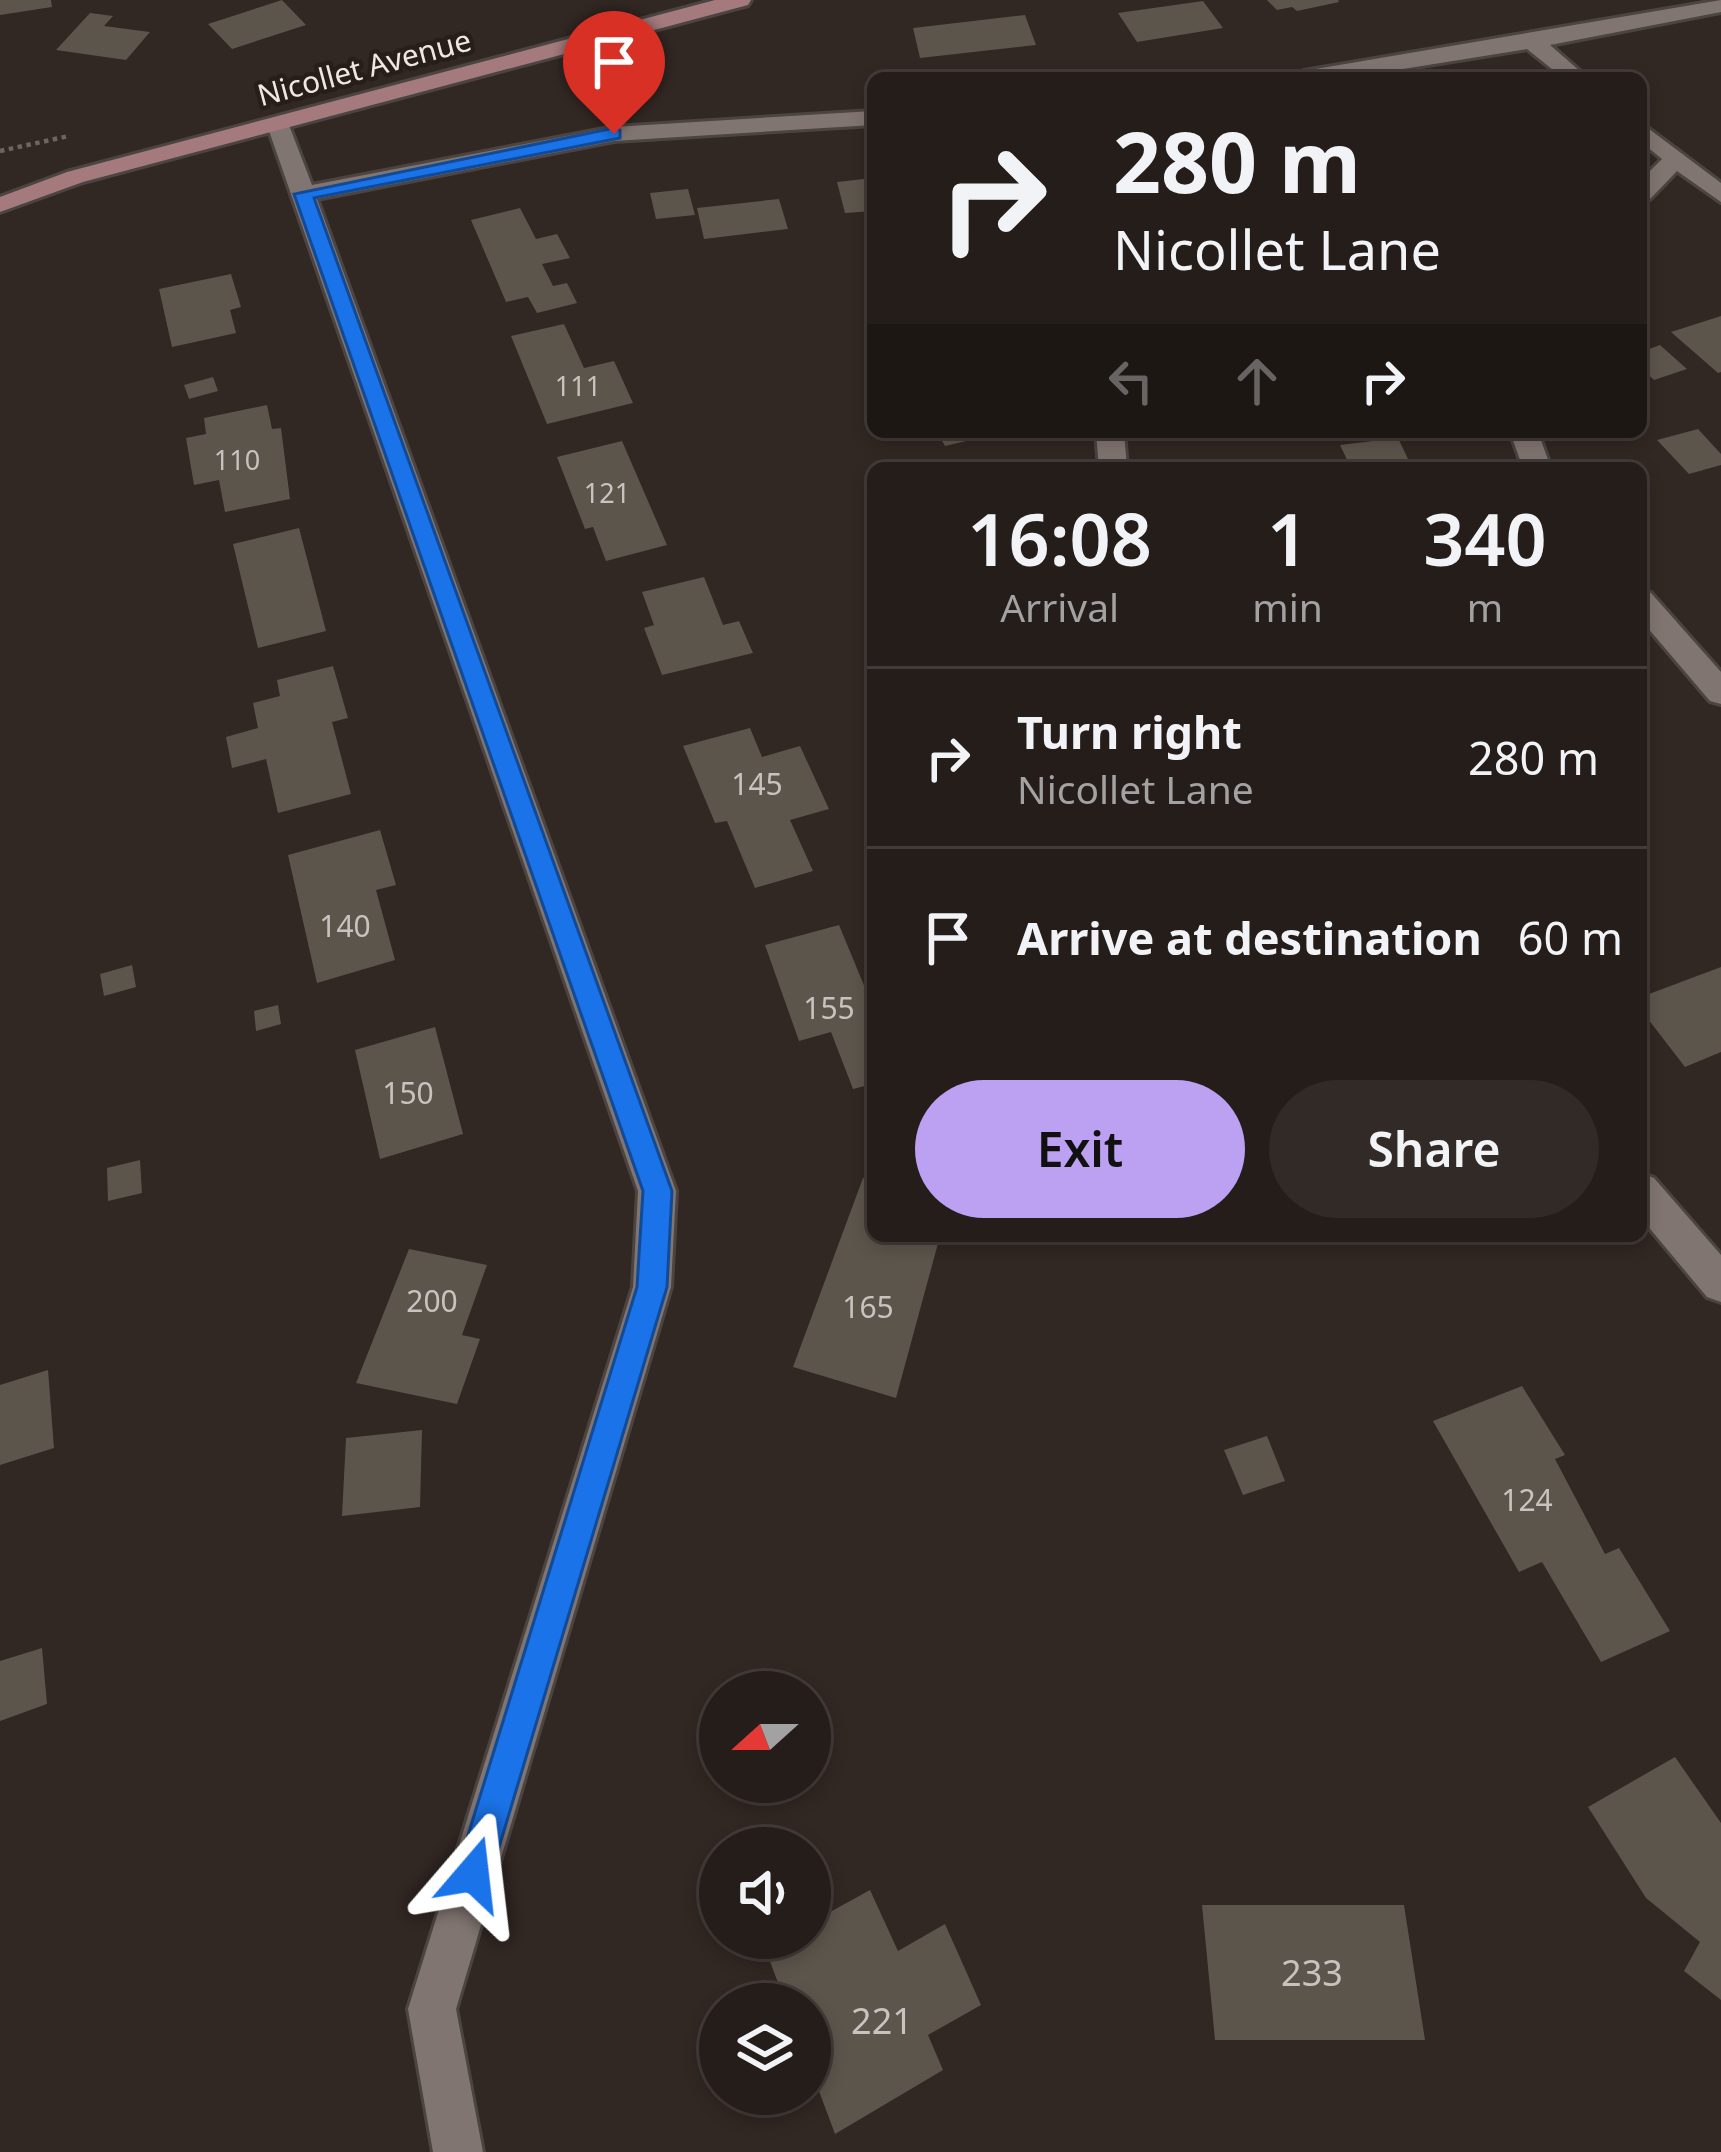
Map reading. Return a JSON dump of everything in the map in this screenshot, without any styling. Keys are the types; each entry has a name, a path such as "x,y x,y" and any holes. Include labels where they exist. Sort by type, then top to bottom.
{"main road":[{"name":"Nicollet Avenue","path":"0,205 75,177 740,0"},
{"name":"Nicollet Avenue","path":"0,185 75,177"}],"street":[{"path":"1344,72 1721,5"},
{"path":"1532,42 1569,72"},
{"path":"304,194 614,134 867,118"},
{"path":"279,124 658,1191 652,1287 432,2009 458,2152"},
{"path":"1647,135 1721,195"},
{"path":"1647,188 1676,158"},
{"path":"1647,607 1721,693"},
{"path":"1647,1197 1721,1284"}],"building":[{"path":"0,0 51,0 52,7 0,15"},
{"path":"282,0 306,25 232,49 208,24"},
{"path":"1267,0 1339,2 1297,11 1292,7 1277,10"},
{"path":"1203,1 1223,28 1137,42 1118,13"},
{"path":"90,13 113,16 104,26 150,32 126,60 56,50"},
{"path":"1025,15 1036,45 920,58 913,28"},
{"path":"867,179 867,211 845,213 837,182"},
{"path":"688,189 695,215 656,219 650,193"},
{"path":"779,199 788,229 704,239 697,208"},
{"path":"520,208 536,239 557,234 570,258 542,264 553,286 567,283 577,303 537,313 528,297 506,302 471,220"},
{"path":"231,274 241,307 230,310 236,333 172,347 159,289"},
{"path":"1721,316 1721,372 1718,373 1671,332"},
{"path":"564,324 584,368 614,361 633,403 547,424 511,336"},
{"path":"1660,345 1687,369 1654,380 1647,374 1647,350"},
{"path":"213,377 218,391 189,399 184,385"},
{"path":"267,405 272,429 281,428 290,499 225,512 219,480 194,485 186,438 206,434 204,418"},
{"path":"1698,429 1721,454 1721,465 1689,474 1657,440"},
{"path":"940,438 979,438 945,446"},
{"path":"1398,438 1409,461 1417,462 1348,462 1340,445"},
{"path":"622,441 667,545 606,561 593,527 585,529 557,457"},
{"path":"299,528 326,631 258,648 233,544"},
{"path":"704,577 723,625 739,621 753,653 662,675 644,628 654,625 642,592"},
{"path":"333,666 348,718 332,722 351,794 278,813 266,759 232,768 226,737 258,728 253,703 280,696 277,680"},
{"path":"750,728 762,757 800,746 829,809 790,820 813,871 755,888 727,821 715,823 683,746"},
{"path":"380,830 396,885 376,890 395,960 317,983 288,855"},
{"path":"839,925 867,993 867,1086 853,1089 831,1032 799,1041 765,945"},
{"path":"132,965 136,987 104,996 100,974"},
{"path":"1721,967 1721,1052 1685,1067 1647,1018 1647,995"},
{"path":"278,1005 281,1024 256,1031 254,1011"},
{"path":"435,1027 463,1134 380,1159 355,1050"},
{"path":"140,1160 142,1193 108,1201 107,1168"},
{"path":"863,1178 867,1179 867,1242 938,1242 896,1398 793,1367"},
{"path":"409,1249 487,1265 462,1335 480,1339 457,1404 356,1383"},
{"path":"48,1370 54,1448 0,1465 0,1385"},
{"path":"1522,1386 1565,1455 1555,1459 1605,1554 1619,1548 1670,1631 1601,1662 1542,1562 1519,1572 1433,1421"},
{"path":"422,1430 420,1507 342,1516 346,1438"},
{"path":"1267,1436 1285,1481 1243,1495 1224,1450"},
{"path":"42,1648 47,1704 0,1721 0,1661"},
{"path":"1675,1757 1721,1823 1721,2000 1684,1971 1700,1942 1646,1898 1588,1807"},
{"path":"870,1890 898,1951 945,1924 981,2005 928,2035 943,2070 835,2134 828,2115 831,1983 778,1983 769,1959 831,1959 831,1911"},
{"path":"1202,1905 1404,1905 1425,2040 1215,2040"}],"route":[{"path":"473,1874 652,1287 658,1191 304,194 614,134"}]}
